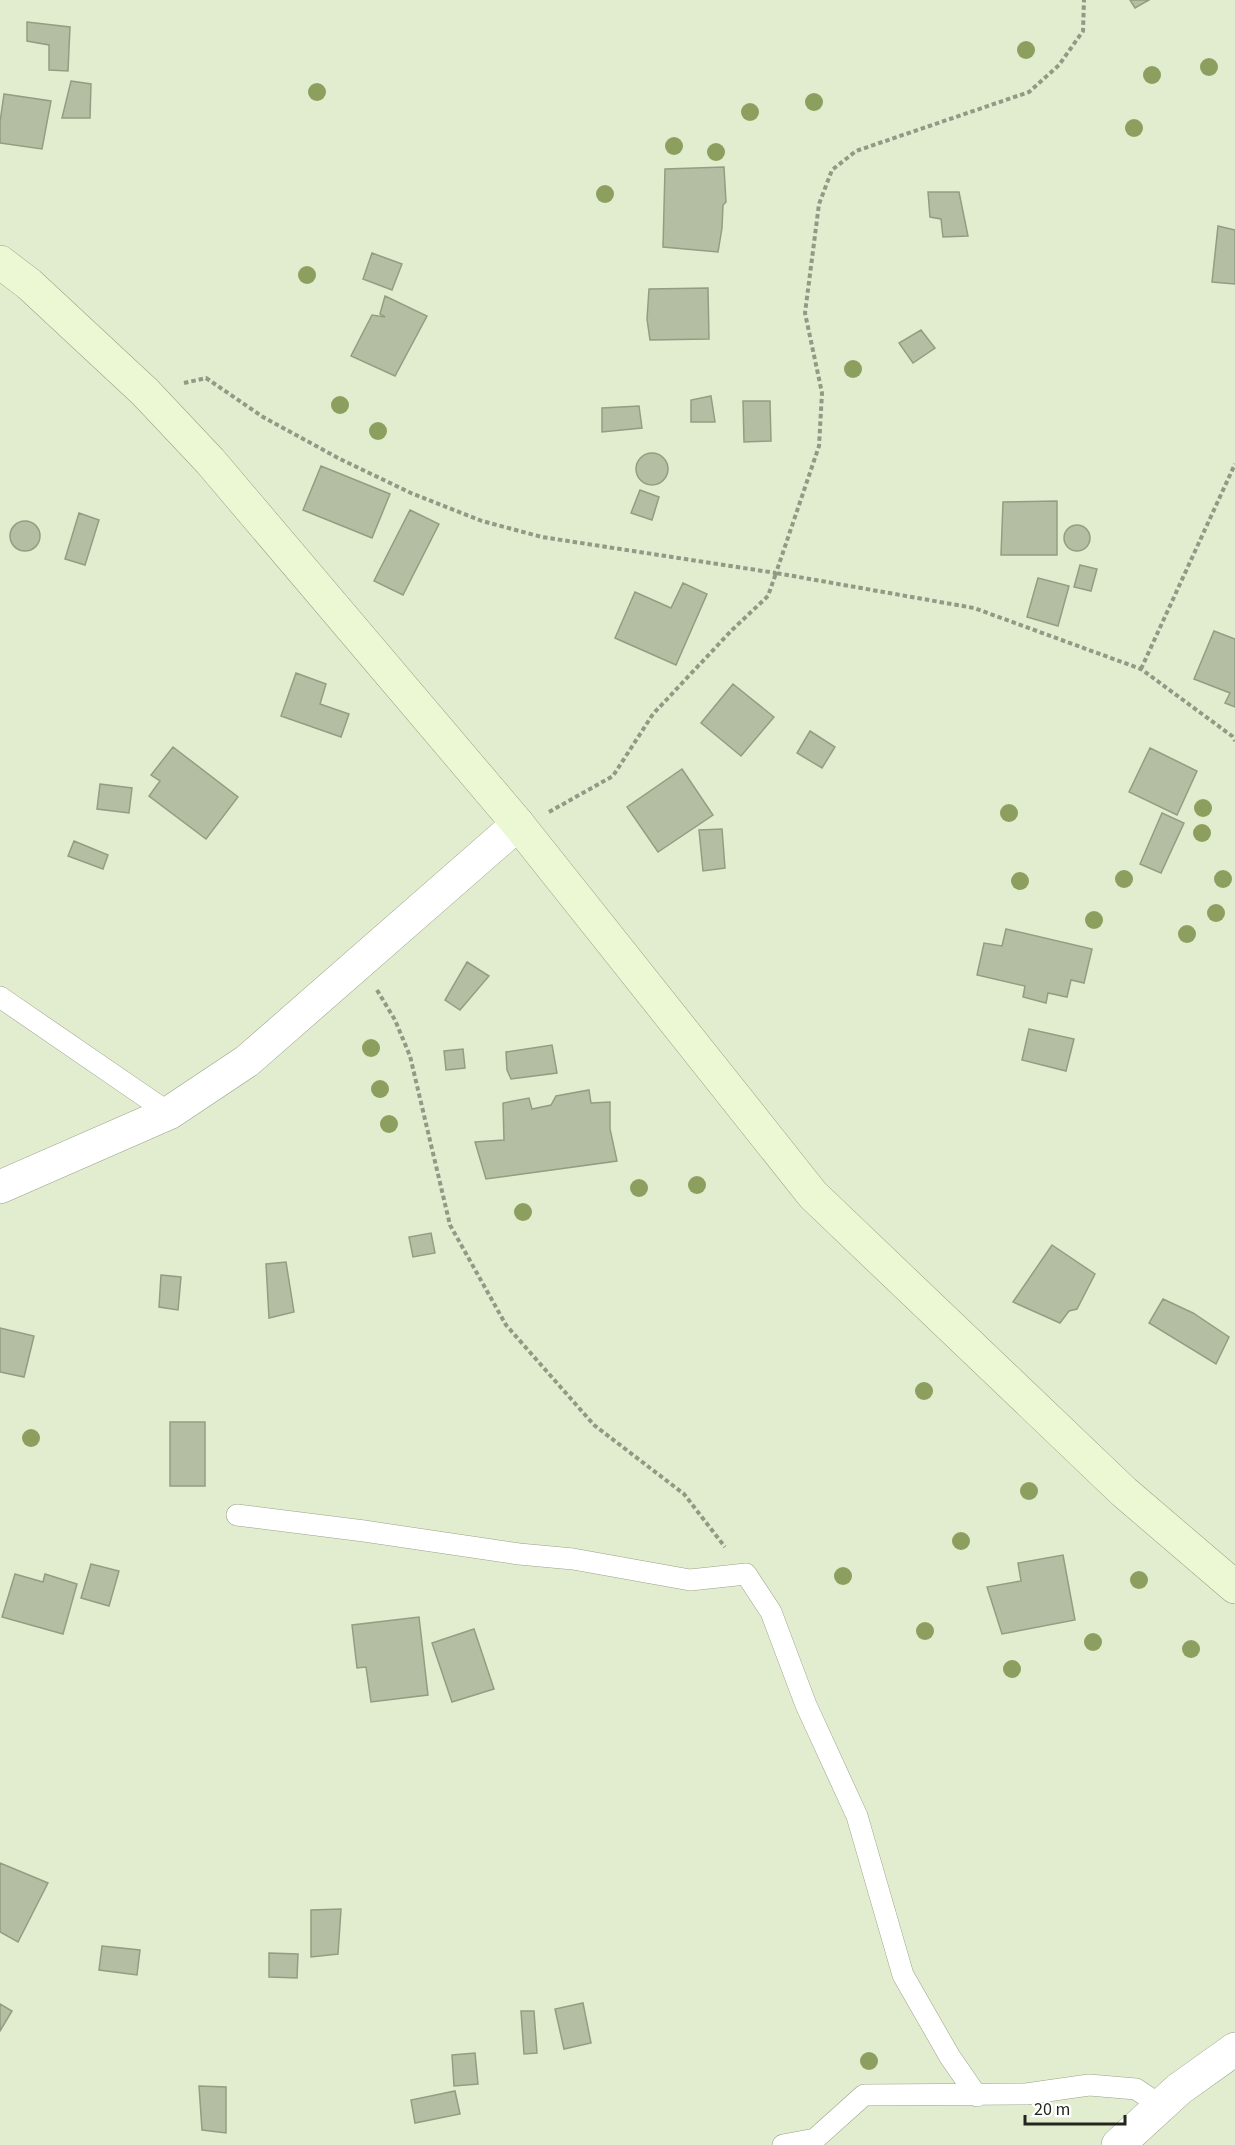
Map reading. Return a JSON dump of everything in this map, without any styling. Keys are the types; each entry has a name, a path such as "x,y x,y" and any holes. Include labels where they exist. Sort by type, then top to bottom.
{"main road":[{"path":"0,262 29,284 145,392 210,461 518,824 813,1195 1124,1492 1235,1587"}],"street":[{"path":"0,1187 169,1113 247,1061 518,824"},
{"path":"1118,2145 1179,2089 1235,2049"}],"lane":[{"path":"0,997 169,1113"},
{"path":"237,1515 519,1554 573,1559 690,1580 746,1574 771,1612 806,1705 857,1816 903,1975 950,2057 976,2096"},
{"path":"783,2145 815,2139 864,2095 1026,2094 1089,2085 1136,2089 1160,2105"}],"path":[{"path":"518,824 547,813 613,776 653,714 732,630 768,597 819,446 822,393 805,313 819,204 832,171 856,151 1029,92 1059,65 1083,31 1084,0"},
{"path":"145,392 206,378 263,417 340,459 411,493 482,521 542,537 776,573 974,608 1141,669 1232,736 1235,741"},
{"path":"1141,669 1235,464"},
{"path":"360,963 395,1020 410,1056 450,1225 506,1326 594,1425 684,1494 746,1574"}],"building":[{"path":"1130,0 1149,0 1135,8"},
{"path":"27,22 70,27 68,71 49,70 49,45 27,41"},
{"path":"71,81 91,84 90,118 62,118"},
{"path":"4,94 51,101 42,149 0,143"},
{"path":"724,167 726,202 723,205 718,252 663,247 665,169"},
{"path":"928,192 959,192 968,236 943,237 941,219 930,217"},
{"path":"1218,226 1235,230 1235,284 1212,282"},
{"path":"372,253 402,264 392,290 363,279"},
{"path":"708,288 709,339 650,340 647,319 649,289"},
{"path":"385,296 427,316 395,376 351,356 372,315 385,317 380,314"},
{"path":"921,330 935,348 913,363 899,343"},
{"path":"711,396 715,422 691,422 691,400"},
{"path":"743,401 770,401 771,441 744,442"},
{"path":"639,406 642,428 602,432 602,408"},
{"path":"652,453 663,458 668,469 663,480 652,485 641,480 636,469 641,458"},
{"path":"321,466 390,494 372,538 303,510"},
{"path":"640,490 659,497 652,520 631,513"},
{"path":"1057,501 1057,555 1001,555 1003,502"},
{"path":"410,510 439,524 403,595 374,581"},
{"path":"79,513 99,520 85,565 65,559"},
{"path":"25,521 36,525 40,536 36,547 25,551 14,547 10,536 14,525"},
{"path":"1077,525 1087,528 1090,538 1087,548 1077,551 1067,548 1064,538 1067,528"},
{"path":"1080,565 1097,569 1091,591 1074,587"},
{"path":"1038,578 1069,586 1058,626 1027,617"},
{"path":"683,583 707,594 676,665 615,638 635,592 671,608"},
{"path":"1214,631 1235,639 1235,707 1225,703 1230,693 1194,679"},
{"path":"296,673 326,684 320,704 349,714 341,737 281,716"},
{"path":"733,684 774,717 741,756 701,723"},
{"path":"810,731 835,747 822,768 797,753"},
{"path":"173,747 238,797 206,839 149,796 160,781 151,775"},
{"path":"1150,748 1197,771 1177,815 1129,792"},
{"path":"682,769 713,815 658,852 627,807"},
{"path":"100,784 132,788 129,813 97,809"},
{"path":"1162,813 1184,823 1161,873 1140,864"},
{"path":"722,829 725,868 703,871 699,830"},
{"path":"74,841 108,855 103,869 68,856"},
{"path":"1006,929 1092,949 1084,983 1071,980 1067,997 1048,993 1046,1003 1023,997 1025,986 977,975 984,943 1002,946"},
{"path":"467,962 489,976 460,1010 445,1000"},
{"path":"1029,1029 1074,1039 1066,1071 1022,1060"},
{"path":"552,1045 557,1073 511,1079 507,1070 506,1052"},
{"path":"463,1049 465,1068 446,1070 444,1051"},
{"path":"589,1090 591,1103 610,1102 610,1129 617,1161 486,1179 475,1142 504,1140 503,1103 529,1098 532,1109 551,1105 556,1096"},
{"path":"431,1233 435,1253 413,1257 409,1237"},
{"path":"1052,1245 1095,1274 1077,1309 1069,1311 1060,1323 1013,1302"},
{"path":"286,1262 294,1312 269,1318 266,1264"},
{"path":"161,1275 181,1277 178,1310 159,1307"},
{"path":"1163,1299 1193,1313 1229,1337 1216,1364 1149,1323"},
{"path":"0,1328 34,1336 24,1377 0,1372"},
{"path":"170,1422 205,1422 205,1486 170,1486"},
{"path":"1063,1555 1075,1620 1002,1634 987,1587 1021,1581 1018,1563"},
{"path":"91,1564 119,1571 109,1606 81,1598"},
{"path":"15,1574 43,1582 45,1574 77,1584 63,1634 2,1617"},
{"path":"419,1617 428,1695 371,1702 366,1667 357,1668 352,1625"},
{"path":"474,1629 494,1689 452,1702 432,1643"},
{"path":"0,1863 48,1883 18,1942 0,1932"},
{"path":"341,1909 338,1954 311,1957 311,1910"},
{"path":"102,1946 140,1950 137,1975 99,1970"},
{"path":"269,1953 298,1954 297,1978 269,1977"},
{"path":"583,2003 591,2043 564,2049 555,2009"},
{"path":"0,2004 12,2011 0,2031"},
{"path":"521,2011 534,2011 537,2053 524,2054"},
{"path":"475,2053 478,2084 454,2086 452,2055"},
{"path":"199,2086 226,2087 226,2133 202,2130"},
{"path":"455,2091 460,2114 415,2123 411,2100"}]}
